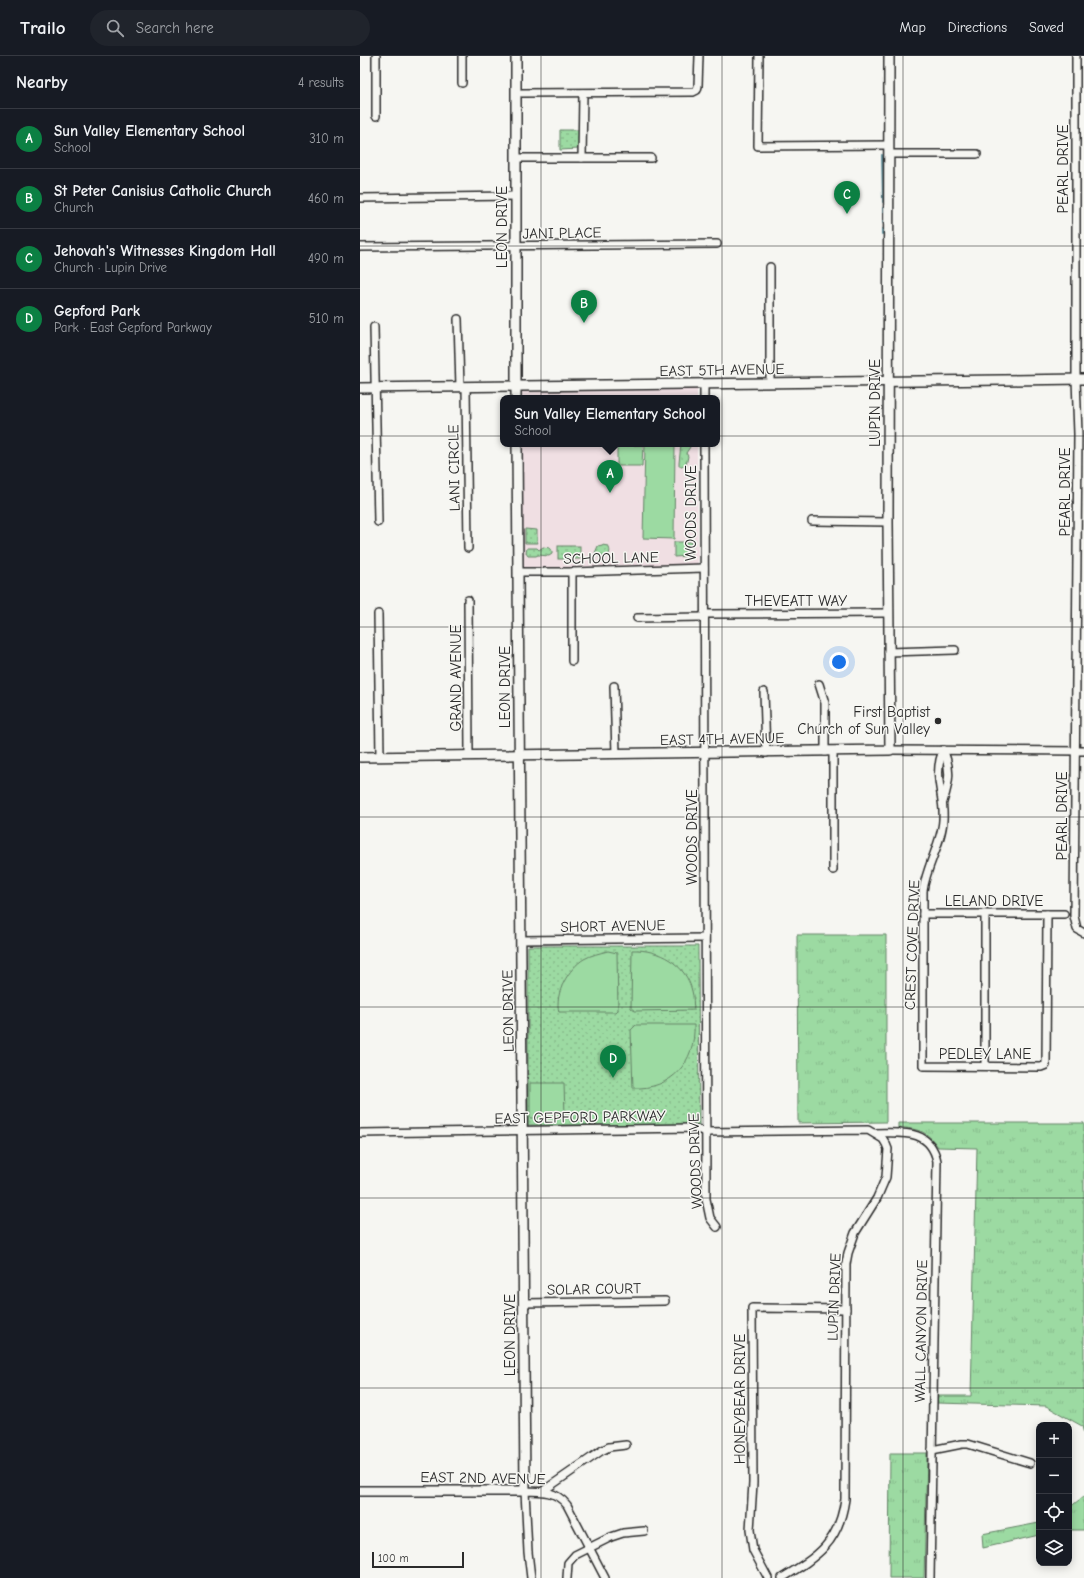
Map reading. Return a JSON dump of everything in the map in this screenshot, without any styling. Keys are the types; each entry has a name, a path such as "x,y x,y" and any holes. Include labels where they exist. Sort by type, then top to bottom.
{"street":[{"path":"376,56 376,116"},
{"path":"462,56 462,83"},
{"name":"LEON DRIVE","path":"516,56 519,92 516,158 516,395"},
{"path":"519,92 693,92 697,90 698,86 699,56"},
{"path":"759,56 758,146 977,154"},
{"name":"LUPIN DRIVE","path":"890,56 888,522 890,750"},
{"name":"PEARL DRIVE","path":"1076,56 1080,379 1078,448 1078,625 1075,751 1074,916 1077,929 1084,933"},
{"path":"582,158 583,93"},
{"path":"516,158 651,158"},
{"path":"360,198 516,196"},
{"name":"JANI PLACE","path":"360,247 717,244"},
{"path":"770,267 770,383"},
{"name":"LANI CIRCLE","path":"458,318 463,387 468,548"},
{"path":"374,327 378,522"},
{"name":"EAST 5TH AVENUE","path":"360,388 1080,379"},
{"path":"704,384 704,395"},
{"name":"LEON DRIVE","path":"517,447 526,1491 528,1552 531,1578"},
{"name":"WOODS DRIVE","path":"704,447 706,1199 710,1218 717,1227"},
{"path":"812,521 888,522"},
{"name":"SCHOOL LANE","path":"518,572 704,568"},
{"path":"572,572 572,661"},
{"name":"GRAND AVENUE","path":"468,600 469,756"},
{"name":"THEVEATT WAY","path":"637,618 888,613"},
{"path":"378,614 380,756"},
{"path":"888,652 955,650"},
{"path":"819,684 825,703 829,752 833,870"},
{"path":"614,686 616,754"},
{"path":"764,692 766,753"},
{"name":"EAST 4TH AVENUE","path":"360,757 766,753 890,750 1084,751"},
{"name":"CREST COVE DRIVE","path":"923,1066 924,884 943,824 943,802 939,786 938,762 943,750"},
{"name":"LELAND DRIVE","path":"923,914 1064,914"},
{"path":"985,914 985,1066"},
{"name":"PEDLEY LANE","path":"923,1066 1041,1067 1046,1065 1047,914"},
{"name":"SHORT AVENUE","path":"521,940 705,938"},
{"name":"EAST GEPFORD PARKWAY","path":"360,1133 693,1128 706,1132 868,1130 873,1132"},
{"name":"LUPIN DRIVE","path":"782,1578 814,1558 822,1550 835,1533 842,1516 845,1499 846,1456 846,1264 851,1243 860,1225 877,1198 886,1177 888,1149 884,1139 873,1132"},
{"name":"WALL CANYON DRIVE","path":"873,1132 917,1135 933,1148 937,1161 930,1578"},
{"name":"SOLAR COURT","path":"524,1303 665,1301"},
{"name":"HONEYBEAR DRIVE","path":"768,1578 753,1550 750,1530 753,1483 752,1308 846,1309"},
{"path":"932,1450 968,1444 1030,1463"},
{"path":"543,1491 601,1451 609,1447 626,1445"},
{"name":"EAST 2ND AVENUE","path":"360,1490 543,1491 557,1495 567,1505 605,1578"},
{"path":"567,1578 567,1568 574,1555 611,1537 623,1533 644,1531"}],"shaded area":[{"path":"697,389 697,395 522,395 522,390"},
{"path":"522,447 697,447 698,564 522,568"}],"green space":[{"path":"560,130 579,130 579,149 560,150"},
{"path":"617,447 643,447 642,466 617,466"},
{"path":"645,447 675,447 674,539 643,538"},
{"path":"681,447 690,447 686,453 688,456 686,466 679,466"},
{"path":"525,529 537,530 538,543 525,543"},
{"path":"674,542 691,542 691,555 674,557"},
{"path":"558,546 580,546 580,559 558,559"},
{"path":"598,546 608,546 609,548 610,552 607,557 598,556 595,553"},
{"path":"543,547 550,548 552,554 549,556 528,556 526,553 527,548 537,548 539,550"},
{"path":"797,935 886,935 886,1122 798,1123"},
{"path":"528,946 698,946 699,1125 528,1125"},
{"path":"632,950 642,950 661,955 677,966 689,981 693,993 694,1010 635,1011 631,1008"},
{"path":"608,951 617,953 618,1010 616,1012 559,1012 558,1005 561,989 573,968 584,959"},
{"path":"636,1025 694,1025 694,1038 691,1051 686,1062 670,1079 647,1087 633,1088 631,1030"},
{"path":"530,1083 564,1083 565,1117 530,1118"},
{"path":"898,1123 1084,1123 1084,1434 1082,1426 1046,1406 937,1403 938,1396 971,1396 977,1148 938,1147 921,1131 898,1127"},
{"path":"890,1453 927,1453 924,1578 889,1578"},
{"path":"1084,1496 1084,1530 1072,1530 1072,1506"},
{"path":"1036,1524 1036,1536 983,1548 982,1534"}],"waterway":[{"path":"882,155 883,202"},
{"path":"883,208 883,223"},
{"path":"882,229 882,234"}],"place":[{"name":"Jehovah's Witnesses Kingdom Hall","path":"847,214"},
{"name":"St Peter Canisius Catholic Church","path":"584,323"},
{"name":"Sun Valley Elementary School","path":"610,493"},
{"name":"First Baptist Church of Sun Valley","path":"938,721"},
{"name":"Gepford Park","path":"613,1078"}]}
